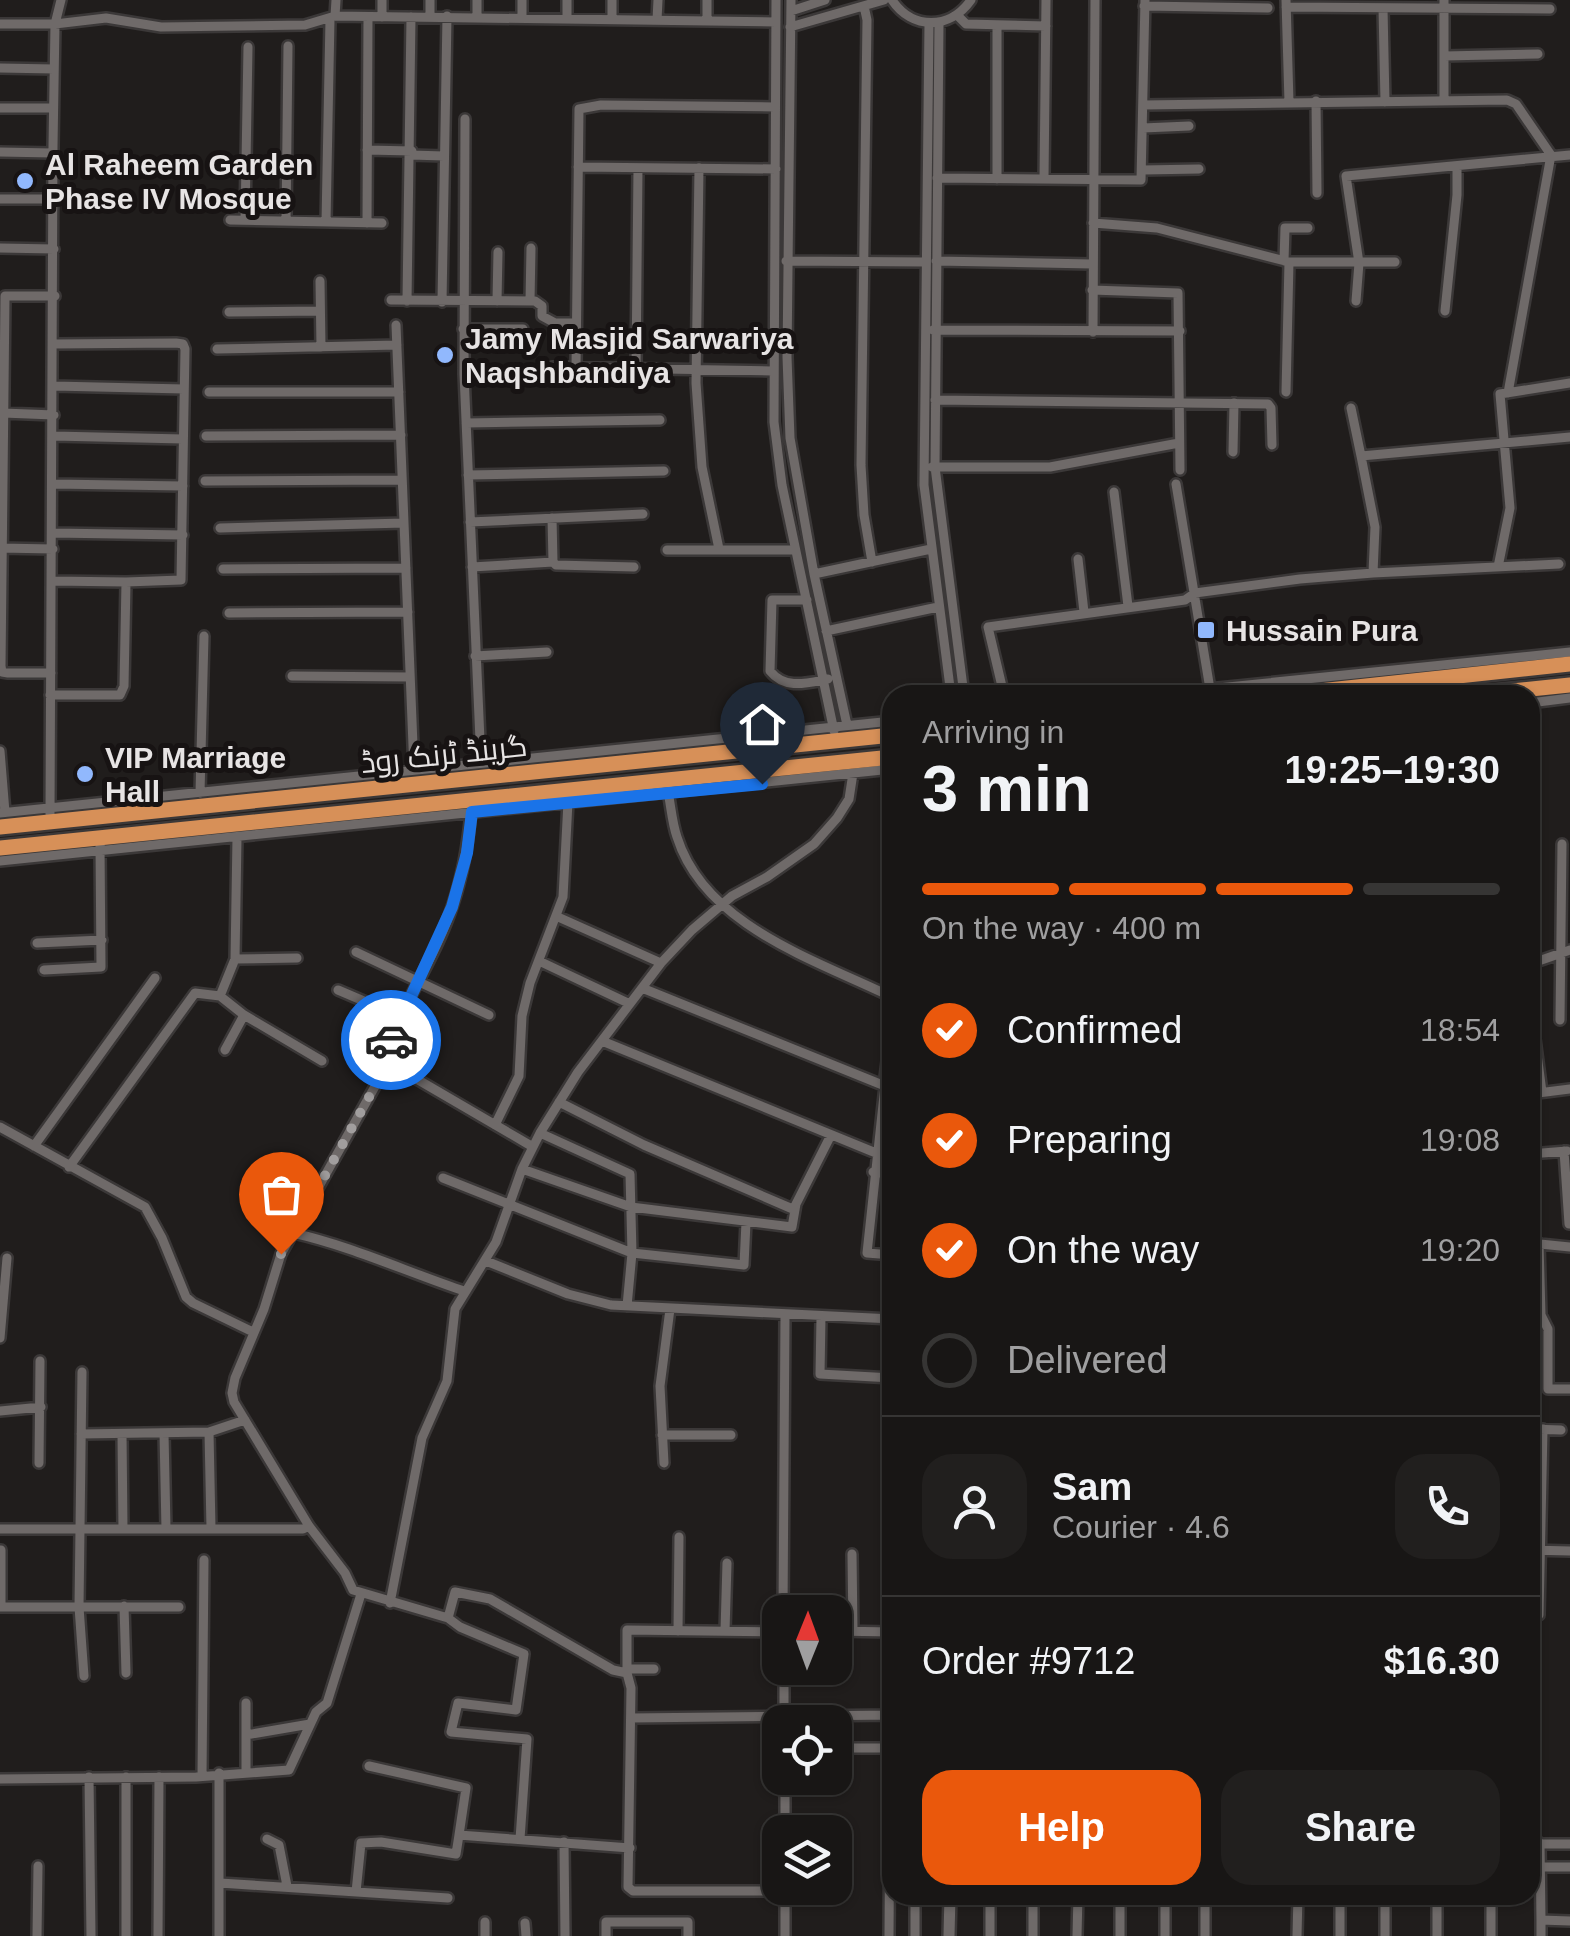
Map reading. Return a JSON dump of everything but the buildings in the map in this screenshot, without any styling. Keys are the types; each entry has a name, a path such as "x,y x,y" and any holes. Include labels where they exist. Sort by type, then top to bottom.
{"highway":[{"path":"1360,685 1570,664"},
{"path":"1540,688 1570,685"},
{"name":"گرینڈ ٹرنک روڈ","path":"2,817 124,814 575,761 670,759 701,748 834,734 882,734"},
{"name":"گرینڈ ٹرنک روڈ","path":"0,848 99,844 126,834 153,838 670,786 882,757"},
{"path":"670,759 670,786"},
{"path":"124,814 126,834"}],"street":[{"path":"326,222 332,17 336,0"},
{"path":"382,0 382,17"},
{"path":"430,0 430,17"},
{"path":"477,0 477,17"},
{"path":"522,0 522,17"},
{"path":"566,0 567,18"},
{"path":"612,0 612,19"},
{"path":"657,20 658,0"},
{"path":"707,0 707,20"},
{"path":"776,0 772,370 779,468 834,734 847,726 882,722"},
{"path":"825,0 791,5 787,261 790,438 847,726"},
{"path":"790,27 888,0 909,18 934,23 957,15 970,0"},
{"path":"1044,179 1046,0"},
{"path":"1093,332 1095,0"},
{"path":"62,2 56,24 52,153 54,484 50,814 200,793 481,763 575,761 701,748"},
{"path":"937,178 1138,181 1143,177 1144,3 1268,8"},
{"path":"1288,102 1286,3 1550,9"},
{"path":"1444,4 1444,100"},
{"path":"864,6 867,20 862,488 872,562"},
{"path":"1382,8 1384,102"},
{"path":"957,15 966,24 1046,26"},
{"path":"442,302 447,16"},
{"path":"0,24 56,24 106,18 161,28 287,25 332,17 447,16 776,22"},
{"path":"367,223 368,18"},
{"path":"407,300 412,18"},
{"path":"934,23 929,467 931,549 950,685"},
{"path":"997,25 997,179"},
{"path":"245,220 248,46"},
{"path":"286,222 288,46"},
{"path":"1444,56 1538,54"},
{"path":"0,68 54,69"},
{"path":"1316,101 1317,193"},
{"path":"1143,105 1512,101 1551,155 1508,393"},
{"path":"576,368 581,106 775,107"},
{"path":"0,108 53,108"},
{"path":"464,118 462,302 481,763"},
{"path":"1144,128 1188,126"},
{"path":"932,128 937,178 932,221"},
{"path":"367,150 444,156"},
{"path":"0,152 52,153"},
{"path":"1356,301 1359,263 1346,176 1570,155"},
{"path":"1445,310 1457,166"},
{"path":"578,168 788,168"},
{"path":"636,369 638,168"},
{"path":"699,168 698,370 702,467 719,549"},
{"path":"1143,170 1199,170"},
{"path":"0,199 53,199"},
{"path":"230,220 382,223"},
{"path":"1093,223 1157,228 1287,261 1395,262"},
{"path":"1286,392 1284,228 1308,228"},
{"path":"0,248 54,248"},
{"path":"530,301 531,248"},
{"path":"497,301 498,252"},
{"path":"774,260 1092,264"},
{"path":"320,281 321,347"},
{"path":"1092,290 1178,293 1180,470"},
{"path":"51,673 2,672 2,414 3,296 54,296"},
{"path":"392,300 539,302 542,316 549,321 575,323"},
{"path":"229,312 320,311"},
{"path":"396,325 414,770"},
{"path":"463,330 522,328"},
{"path":"930,330 1180,331"},
{"path":"930,330 935,400 929,467 962,685"},
{"path":"53,581 181,580 184,439 183,344 54,344"},
{"path":"217,349 397,345"},
{"path":"552,367 772,370"},
{"path":"464,374 538,371"},
{"path":"1498,567 1510,508 1500,394 1570,383"},
{"path":"54,386 184,389"},
{"path":"210,392 399,392"},
{"path":"935,400 1270,405 1272,445"},
{"path":"1233,452 1234,403"},
{"path":"1351,408 1375,527 1373,574"},
{"path":"2,414 54,415"},
{"path":"466,423 660,420"},
{"path":"206,436 401,434"},
{"path":"54,436 184,439"},
{"path":"1361,456 1570,437"},
{"path":"929,467 1050,467 1180,443"},
{"path":"468,474 664,471"},
{"path":"205,481 402,480"},
{"path":"54,484 183,486"},
{"path":"1176,484 1209,685"},
{"path":"1114,492 1128,606"},
{"path":"470,522 643,514"},
{"path":"552,518 556,566 634,568"},
{"path":"220,528 404,523"},
{"path":"53,533 182,535"},
{"path":"1,548 53,549"},
{"path":"814,574 931,549"},
{"path":"667,550 795,550"},
{"path":"1078,560 1084,612"},
{"path":"472,567 553,562"},
{"path":"1002,685 988,628 1300,579 1559,564"},
{"path":"223,569 406,568"},
{"path":"50,695 120,695 123,691 126,582"},
{"path":"819,598 772,600 769,665 774,677 788,684 836,678"},
{"path":"826,631 938,607"},
{"path":"228,613 408,612"},
{"path":"200,793 204,636"},
{"path":"476,656 548,652"},
{"path":"1360,685 1570,652"},
{"path":"292,676 410,677"},
{"path":"1540,702 1570,698"},
{"path":"0,751 2,817"},
{"path":"0,861 153,838 237,837 261,828 472,812 670,786 882,770"},
{"path":"390,1603 422,1438 448,1381 455,1309 486,1261 540,1133 628,1003 661,962 721,905 814,844 849,799 853,773"},
{"path":"670,786 677,838 690,866 721,905 758,932 882,991"},
{"path":"495,1125 521,1068 522,1016 563,897 568,802"},
{"path":"472,812 467,853 452,907 384,1060 533,1147"},
{"path":"220,996 234,958 237,837"},
{"path":"44,970 98,969 102,964 99,844"},
{"path":"1560,1020 1565,951 1562,844"},
{"path":"558,917 661,962"},
{"path":"38,943 102,940"},
{"path":"1540,960 1565,951"},
{"path":"356,952 490,1015"},
{"path":"234,958 296,958"},
{"path":"539,961 628,1003"},
{"path":"34,1146 155,978"},
{"path":"642,988 882,1084"},
{"path":"338,990 401,1018"},
{"path":"68,1166 195,993 220,996 244,1015 322,1060"},
{"path":"226,1050 244,1015"},
{"path":"602,1041 876,1153"},
{"path":"387,1065 281,1254 232,1392 244,1420 309,1526 345,1572 350,1586 361,1594 448,1618 524,1654 516,1710 458,1702 451,1732 527,1739 520,1839"},
{"path":"1540,1077 1542,1092 1570,1089"},
{"path":"558,1102 644,1145 795,1210"},
{"path":"882,1123 873,1172 867,1254 882,1255"},
{"path":"0,1127 145,1208 186,1297 253,1332"},
{"path":"540,1133 630,1174 632,1253 627,1306"},
{"path":"522,1169 630,1207 792,1227 795,1210 831,1135"},
{"path":"1540,1153 1567,1151 1569,1224"},
{"path":"873,1172 882,1173"},
{"path":"443,1178 632,1253 744,1265 746,1222"},
{"path":"293,1232 464,1290"},
{"path":"1540,1244 1570,1247"},
{"path":"0,1338 7,1258"},
{"path":"486,1261 568,1294 627,1306 882,1320"},
{"path":"1540,1303 1548,1329 1548,1389 1570,1389"},
{"path":"664,1463 660,1386 670,1309"},
{"path":"783,1595 785,1315"},
{"path":"821,1317 820,1374 882,1377"},
{"path":"39,1463 40,1361"},
{"path":"82,1372 79,1607 84,1676"},
{"path":"0,1410 41,1407"},
{"path":"81,1434 210,1432 244,1420"},
{"path":"1540,1474 1543,1429 1561,1430"},
{"path":"210,1432 211,1528"},
{"path":"164,1433 166,1529"},
{"path":"122,1434 123,1529"},
{"path":"662,1435 731,1435"},
{"path":"0,1529 309,1526"},
{"path":"678,1631 679,1537"},
{"path":"2,1550 0,1607 179,1607"},
{"path":"1540,1550 1570,1550"},
{"path":"852,1554 853,1631 882,1635"},
{"path":"202,1776 204,1560"},
{"path":"726,1632 727,1563"},
{"path":"448,1618 455,1592 490,1599 613,1670 654,1669"},
{"path":"0,1778 202,1776 289,1770 316,1712 327,1702 361,1594"},
{"path":"124,1606 126,1673"},
{"path":"762,1632 626,1630 630,1679 628,1887 633,1891 762,1889"},
{"path":"246,1703 246,1772"},
{"path":"852,1717 882,1715"},
{"path":"630,1718 762,1720"},
{"path":"246,1735 310,1724"},
{"path":"852,1748 882,1748"},
{"path":"356,1892 361,1843 381,1842 456,1854 466,1788 369,1766"},
{"path":"219,1773 220,1936"},
{"path":"126,1777 126,1936"},
{"path":"158,1936 159,1777"},
{"path":"89,1778 90,1936"},
{"path":"459,1835 630,1848"},
{"path":"267,1839 279,1844 287,1886"},
{"path":"564,1842 565,1936"},
{"path":"1540,1843 1570,1844"},
{"path":"37,1936 38,1866"},
{"path":"1541,1936 1540,1866 1570,1867"},
{"path":"220,1883 448,1898"},
{"path":"784,1905 785,1936"},
{"path":"889,1936 890,1905"},
{"path":"915,1905 915,1936"},
{"path":"949,1936 950,1905"},
{"path":"990,1905 990,1936"},
{"path":"1033,1905 1033,1936"},
{"path":"1077,1936 1078,1905"},
{"path":"1120,1905 1120,1936"},
{"path":"1164,1905 1165,1936"},
{"path":"1205,1936 1206,1905"},
{"path":"1297,1936 1298,1905"},
{"path":"1340,1905 1340,1936"},
{"path":"1384,1905 1384,1936"},
{"path":"1437,1905 1438,1936"},
{"path":"1491,1905 1491,1936"},
{"path":"1541,1920 1570,1921"},
{"path":"485,1922 485,1936"},
{"path":"606,1936 606,1922 648,1922 688,1922 688,1936"},
{"path":"648,1922 648,1936"},
{"path":"525,1923 526,1936"}],"way so far":[{"path":"281,1254 387,1065 384,1060 391,1040"}],"place":[{"name":"Al Raheem Garden Phase IV Mosque","path":"25,181"},
{"name":"Jamy Masjid Sarwariya Naqshbandiya","path":"445,355"},
{"name":"Hussain Pura","path":"1206,630"},
{"name":"VIP Marriage Hall","path":"85,774"}],"route":[{"path":"391,1040 452,907 467,853 472,812 762,784"}]}
